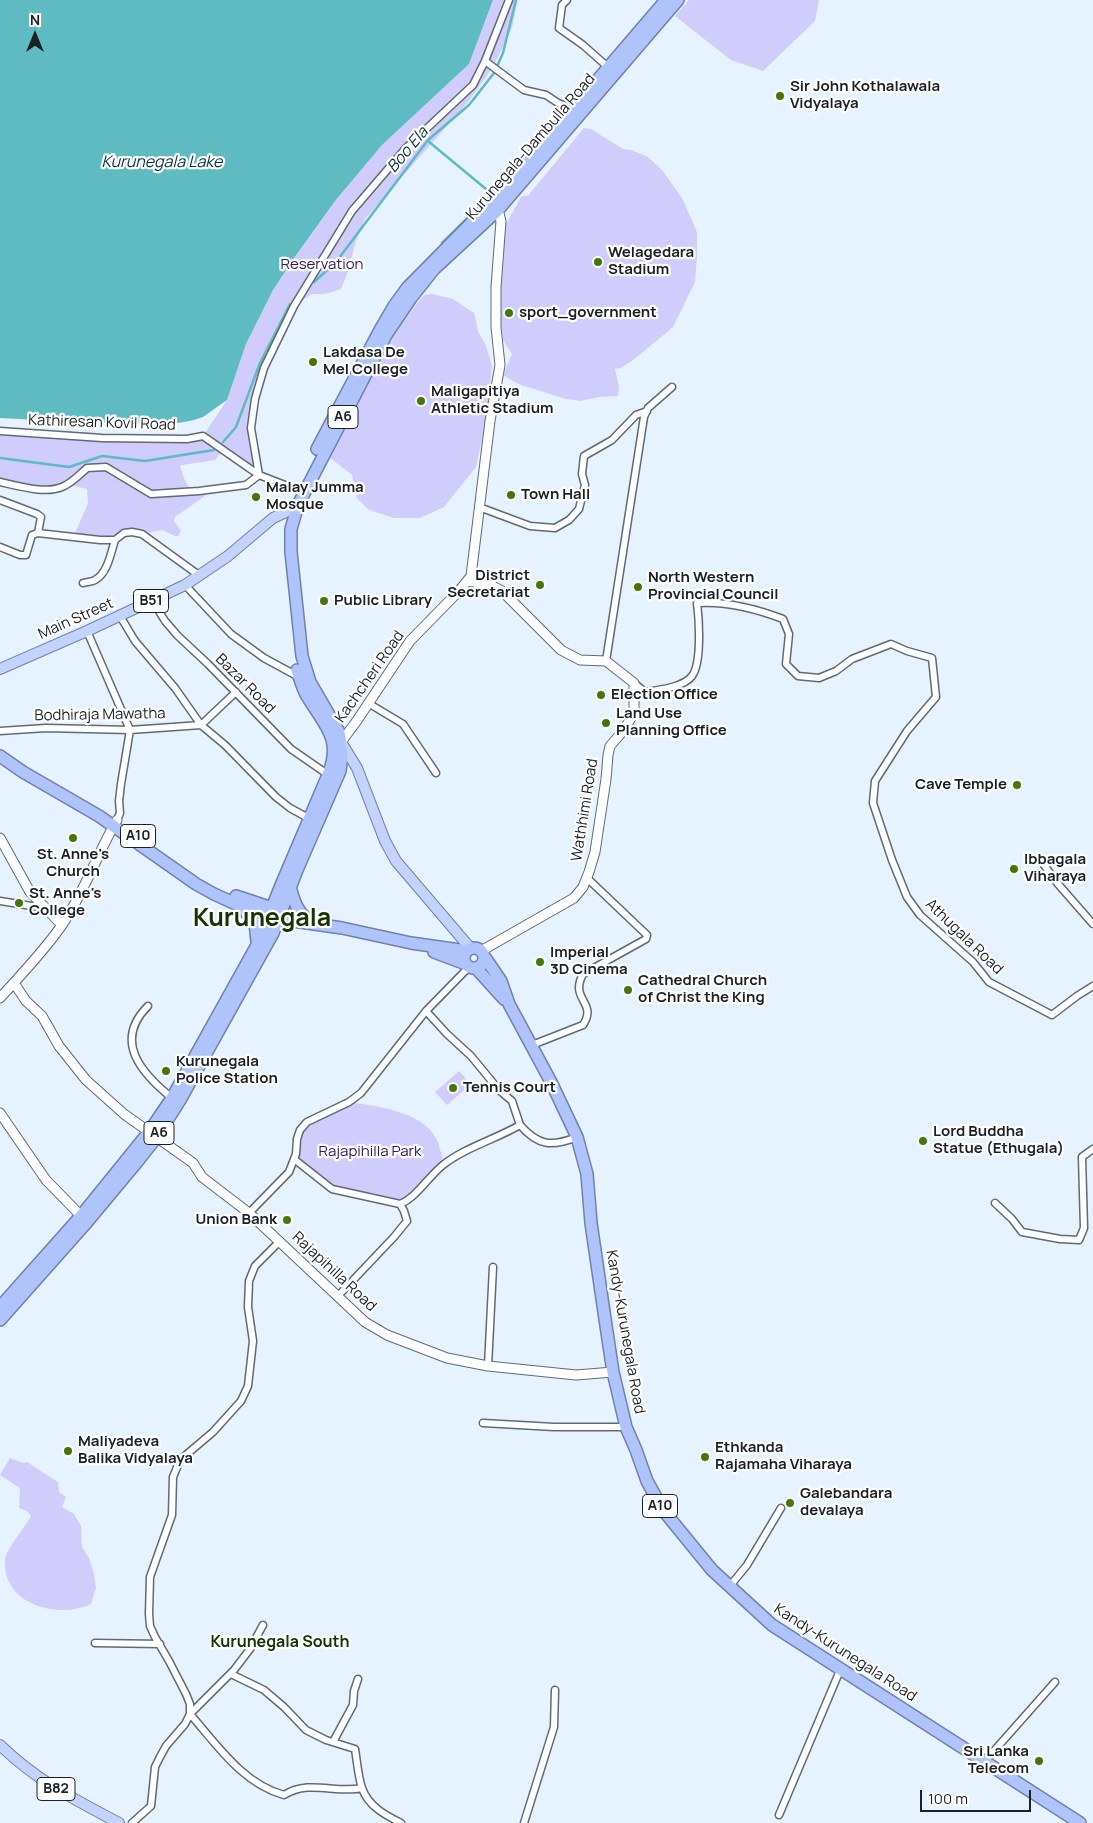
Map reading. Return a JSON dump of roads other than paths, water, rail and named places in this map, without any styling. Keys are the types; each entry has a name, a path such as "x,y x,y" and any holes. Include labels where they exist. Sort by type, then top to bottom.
{"highway":[{"name":"Kurunegala-Dambulla Road","path":"332,778 333,738 327,725 307,696 295,658 284,562 284,538 288,511 382,342 402,310 434,269 494,207 577,112 666,0"},
{"name":"Kurunegala-Dambulla Road","path":"612,70 678,0"},
{"name":"Kurunegala-Dambulla Road","path":"275,914 332,778 342,762 341,742 337,727 307,677 302,656 293,582 290,536 300,491"},
{"name":"A10","path":"0,748 200,878 239,901 275,914"},
{"name":"A10","path":"0,756 23,772 115,823"},
{"path":"286,885 299,912 313,924 283,930 260,949 255,923 239,901 266,898 286,885"},
{"name":"Kandy-Kurunegala Road","path":"275,914 313,924 342,928 411,943 476,952 497,975 509,1004 532,1045 576,1137 587,1174 591,1223 613,1372 626,1427 647,1481 662,1510 695,1551 729,1587 772,1626 841,1668 1080,1823"},
{"name":"A6","path":"0,1320 152,1135 191,1082 260,949 275,914"},
{"name":"Kandy-Kurunegala Road","path":"411,943 470,966 509,1004"},
{"name":"A6","path":"152,1135 260,949"},
{"path":"476,952 482,964 470,966 464,957 476,952"},
{"name":"A6","path":"1,1305 84,1219"}],"main road":[{"name":"Main Street","path":"1,666 87,631 200,576 228,556 273,518 288,511"},
{"path":"341,742 357,768 385,841 396,861 476,952"},
{"name":"B82","path":"0,1745 20,1764 58,1791 119,1823"}],"street":[{"path":"259,475 251,428 255,399 264,368 294,306 352,211 406,148 472,85 485,61 509,0"},
{"path":"567,0 562,5 559,28 583,45 612,70"},
{"path":"485,61 524,90 546,95 577,112"},
{"path":"494,207 501,229 496,277 500,365 490,421 472,570 468,581 485,583 502,591 561,650 580,660 606,661 634,683"},
{"path":"606,661 644,417 648,408 672,387"},
{"path":"479,507 530,526 555,528 569,520 579,509 585,485 582,474 584,456 612,440 636,415 647,411"},
{"name":"Kathiresan Kovil Road","path":"0,431 102,438 187,439 203,436 259,475"},
{"path":"0,482 38,489 62,488 75,480 87,468 106,467 151,494 199,491 246,485 259,475"},
{"path":"259,475 300,491"},
{"path":"0,500 38,514 41,517 38,532"},
{"path":"0,547 20,555 26,555 32,535 38,532 74,538 114,540 124,533 132,532 142,534 200,576"},
{"path":"83,583 95,580 104,570 109,560 114,540"},
{"name":"Kachcheri Road","path":"341,742 410,640 468,581"},
{"path":"184,584 231,634 264,658 300,678"},
{"name":"Bazar Road","path":"152,600 165,621 178,636 291,749 332,778"},
{"name":"Athugala Road","path":"634,683 645,692 685,682 693,675 697,661 699,639 698,602 726,604 766,612 783,619 789,634 786,664 798,676 819,678 836,671 852,659 891,644 932,658 936,697 907,731 875,781 873,803 889,853 907,896 920,915 973,962 990,982 1052,1015 1093,986"},
{"path":"120,616 135,641 175,688 200,725 239,759 276,797 290,808 314,821"},
{"path":"0,998 62,925 86,882 120,813 121,784 130,730 87,631"},
{"name":"Wathhimi Road","path":"476,952 574,898 584,887 595,852 610,746 624,730 632,716 634,709 634,683"},
{"path":"200,725 236,692"},
{"path":"368,703 403,724 436,773"},
{"name":"Bodhiraja Mawatha","path":"0,731 46,728 130,730 200,725"},
{"path":"0,838 30,892 62,925"},
{"path":"1044,864 1058,884 1093,924"},
{"path":"532,1045 583,1025 588,1018 588,1010 578,988 578,983 583,974 646,939 647,935 587,878"},
{"path":"0,901 44,908"},
{"path":"249,1213 289,1172 294,1159 300,1130 307,1122 349,1102 361,1093 426,1011 470,966"},
{"name":"Rajapihilla Road","path":"14,983 26,1001 42,1016 59,1046 86,1080 109,1102 193,1164 202,1177 249,1213 365,1322 387,1334 447,1358 488,1366 576,1375 613,1372"},
{"path":"148,1006 138,1016 132,1028 131,1040 137,1060 152,1082 172,1098"},
{"path":"426,1011 447,1034 472,1056 499,1090 512,1101 520,1126 531,1137 549,1144 558,1144 576,1137"},
{"path":"0,1113 46,1180 84,1219"},
{"path":"294,1159 332,1189 400,1204 407,1201 444,1164 520,1126"},
{"path":"995,1203 1012,1219 1022,1232 1060,1239 1079,1240 1084,1228 1082,1157 1093,1149"},
{"path":"337,1297 407,1221 400,1204"},
{"path":"280,1241 255,1266 249,1281 248,1307 253,1341 248,1386 241,1401 212,1432 180,1460 173,1477 172,1516 150,1577 148,1614 154,1637 160,1644 186,1694 190,1704 190,1714 252,1780 270,1791 284,1795 294,1789 306,1787 353,1790 362,1788"},
{"path":"488,1366 493,1267"},
{"path":"483,1423 554,1427 626,1427"},
{"path":"729,1587 746,1565 781,1508"},
{"path":"132,1823 151,1806 155,1767 166,1746 190,1714 231,1674 250,1649 263,1625"},
{"path":"95,1643 160,1644"},
{"path":"779,1815 841,1668"},
{"path":"231,1674 264,1690 306,1730 355,1749 362,1788 372,1805 385,1815 401,1823"},
{"path":"333,1742 353,1705 354,1691 358,1679"},
{"path":"985,1761 1055,1682"},
{"path":"524,1823 554,1727 555,1690"}],"water":[{"name":"Kurunegala Lake","path":"0,0 493,0 469,64 382,145 335,201 294,258 273,290 246,344 227,400 203,417 178,423 95,423 0,418"}],"waterway":[{"name":"Boo Ela","path":"314,282 336,262 428,140 469,105 494,73 503,53 516,0"},
{"path":"428,141 492,194 442,243"},
{"name":"Boo Ela","path":"223,442 236,427 260,363 290,304"},
{"name":"Boo Ela","path":"0,458 69,467 102,456 145,461 214,450"}],"place":[{"name":"Sir John Kothalawala Vidyalaya","path":"780,96"},
{"name":"Welagedara Stadium","path":"598,262"},
{"name":"sport_government","path":"509,313"},
{"name":"Lakdasa De Mel College","path":"313,362"},
{"name":"Maligapitiya Athletic Stadium","path":"421,401"},
{"name":"Town Hall","path":"511,495"},
{"name":"Malay Jumma Mosque","path":"256,497"},
{"name":"District Secretariat","path":"540,585"},
{"name":"North Western Provincial Council","path":"638,587"},
{"name":"Public Library","path":"324,601"},
{"name":"Election Office","path":"601,695"},
{"name":"Land Use Planning Office","path":"606,723"},
{"name":"Cave Temple","path":"1017,785"},
{"name":"St. Anne's Church","path":"73,838"},
{"name":"Ibbagala Viharaya","path":"1014,869"},
{"name":"St. Anne's College","path":"19,903"},
{"name":"Imperial 3D Cinema","path":"540,962"},
{"name":"Cathedral Church of Christ the King","path":"628,990"},
{"name":"Kurunegala Police Station","path":"166,1071"},
{"name":"Tennis Court","path":"453,1088"},
{"name":"Lord Buddha Statue (Ethugala)","path":"923,1141"},
{"name":"Union Bank","path":"287,1220"},
{"name":"Maliyadeva Balika Vidyalaya","path":"68,1451"},
{"name":"Ethkanda Rajamaha Viharaya","path":"705,1457"},
{"name":"Galebandara devalaya","path":"790,1503"},
{"name":"Sri Lanka Telecom","path":"1039,1761"}],"district":[{"name":"Kurunegala","path":"262,919"},
{"name":"Kurunegala South","path":"280,1643"}],"park label":[{"name":"Reservation","path":"322,265"},
{"name":"Rajapihilla Park","path":"370,1152"}]}
